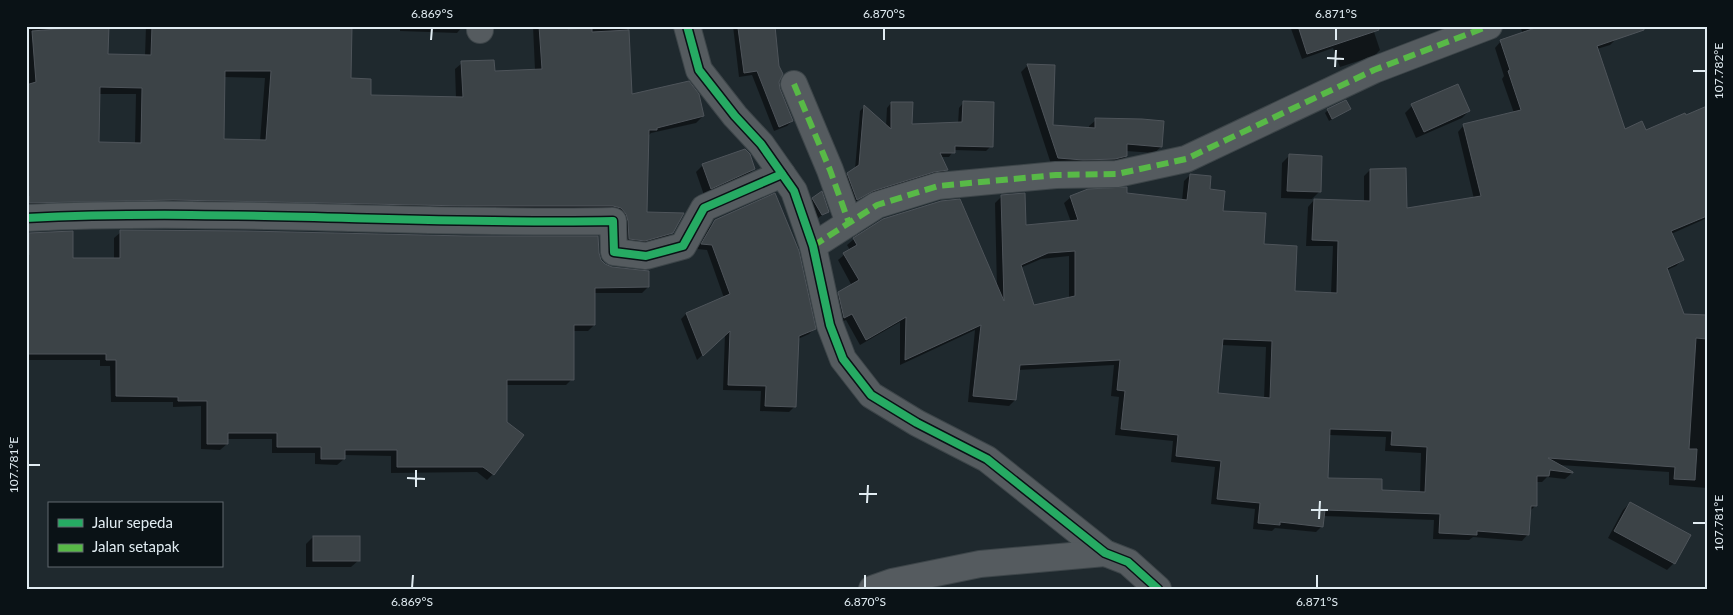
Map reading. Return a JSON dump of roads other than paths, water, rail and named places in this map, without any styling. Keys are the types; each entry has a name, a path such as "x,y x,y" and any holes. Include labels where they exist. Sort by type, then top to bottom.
{"street":[{"path":"687,26 699,70 735,116 761,144 794,191 813,246 830,325 843,358 871,395 917,423 988,459 1104,552 1128,562 1158,589"},
{"path":"813,246 876,205 938,186 1056,175 1117,174 1186,159 1374,70 1489,26"},
{"path":"794,84 849,223"},
{"path":"26,218 94,215 197,215 548,223 613,221 614,252 646,256 683,246 704,208 782,174"},
{"path":"872,589 892,582 980,564 1104,552"}]}
